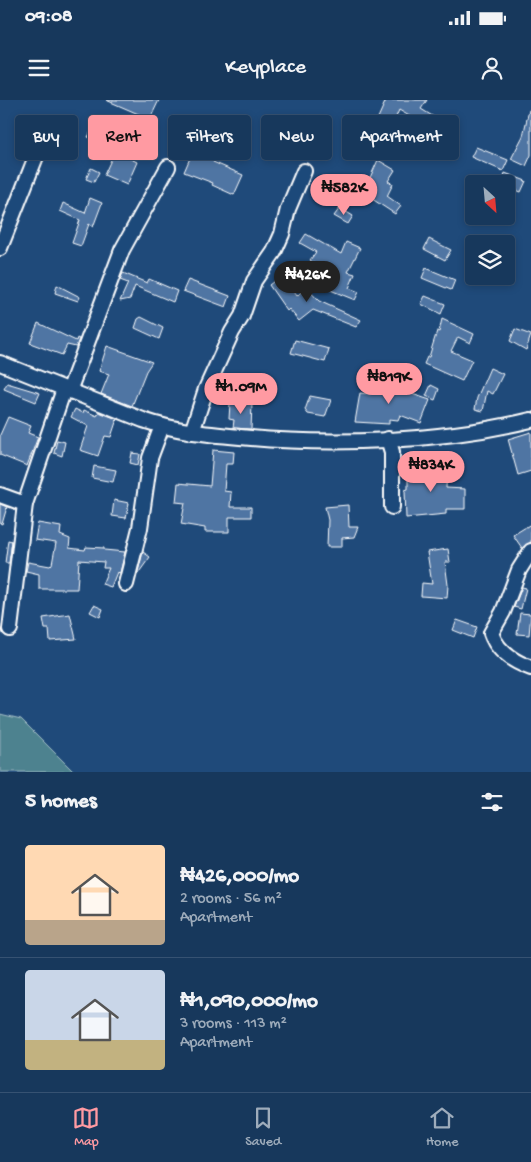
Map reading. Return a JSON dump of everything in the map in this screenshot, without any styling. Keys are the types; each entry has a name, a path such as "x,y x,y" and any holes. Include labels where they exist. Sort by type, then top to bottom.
{"street":[{"path":"0,248 35,160"},
{"path":"10,629 25,504 122,250 168,167"},
{"path":"192,432 206,389 232,332 242,316 254,281 274,252 282,234 288,209 304,171"},
{"path":"0,363 162,426 192,432 281,441 388,440 503,427 531,420"},
{"path":"126,584 140,528 150,458 162,426"},
{"path":"388,440 392,452 392,507"},
{"path":"0,495 25,504"},
{"path":"531,551 519,570 503,612 491,633 506,656 515,662 531,668"}],"green space":[{"path":"0,714 21,719 74,772 0,772"}],"building":[{"path":"106,100 159,100 152,115 141,115"},
{"path":"386,100 427,100 421,109 431,115 408,115 399,110 397,115 379,115"},
{"path":"529,110 531,110 531,155 526,166 511,159 523,136"},
{"path":"476,147 508,160 503,171 471,157"},
{"path":"111,160 133,160 137,162 127,185 104,175"},
{"path":"189,160 214,160 213,162 243,175 234,195 212,185 213,183 184,172"},
{"path":"378,160 395,170 388,181 393,184 387,196 401,206 395,214 363,193"},
{"path":"91,168 99,172 94,182 86,179"},
{"path":"515,177 526,181 521,192 515,190"},
{"path":"90,198 102,203 93,227 89,224 81,246 72,243 80,220 60,211 63,203 85,213"},
{"path":"340,208 353,216 348,224 334,216"},
{"path":"306,234 341,254 346,242 360,248 348,272 355,274 349,288 359,292 355,300 328,289 331,282 317,276 318,274 313,271 315,264 310,260 316,252 300,243"},
{"path":"429,239 451,250 445,260 424,249"},
{"path":"426,268 455,280 451,290 422,278"},
{"path":"123,273 147,283 149,279 177,291 173,302 135,286 130,299 120,301 128,283 120,280"},
{"path":"282,275 297,296 306,287 319,301 361,320 356,327 313,310 299,321 289,309 287,311 269,285"},
{"path":"188,280 230,296 226,307 183,291"},
{"path":"57,285 80,297 78,301 55,293"},
{"path":"425,296 445,304 441,314 421,304"},
{"path":"141,317 163,328 159,339 135,328 138,319"},
{"path":"442,319 474,334 470,343 458,337 451,351 472,360 462,381 424,364 427,357 429,357 437,331 439,332"},
{"path":"38,323 76,341 77,338 79,339 76,347 67,345 62,355 30,343"},
{"path":"515,329 531,335 526,350 510,341"},
{"path":"295,340 329,349 325,362 291,353"},
{"path":"107,346 152,362 146,371 132,406 101,394 109,374 99,371"},
{"path":"490,368 503,374 493,394 487,391 483,411 475,409 477,398"},
{"path":"373,378 392,382 391,387 430,400 421,423 400,415 398,420 389,419 389,424 355,422 360,393 371,394"},
{"path":"7,383 40,393 36,402 4,389"},
{"path":"431,385 439,389 435,400 426,396"},
{"path":"310,396 331,400 325,417 308,414 305,410"},
{"path":"230,403 252,404 251,429 233,428 234,420 229,419"},
{"path":"75,409 83,413 84,410 97,416 99,412 117,419 111,437 105,436 98,456 80,450 88,426 71,417"},
{"path":"8,417 31,426 28,433 38,437 27,466 0,455 0,435"},
{"path":"531,432 531,471 518,475 508,439"},
{"path":"57,440 65,442 62,456 54,453"},
{"path":"213,450 234,452 233,464 226,464 224,491 231,492 230,507 251,507 251,517 229,517 229,532 205,532 205,528 181,524 185,503 176,502 178,483 210,486"},
{"path":"132,453 140,454 138,465 130,463"},
{"path":"94,466 116,470 113,482 92,478"},
{"path":"408,467 447,467 446,488 465,489 465,509 446,509 446,514 406,518 405,490 408,489"},
{"path":"114,500 129,503 126,518 112,516"},
{"path":"0,504 7,507 2,524 0,523"},
{"path":"348,505 349,527 358,527 354,537 342,538 342,547 327,547 328,520 325,507"},
{"path":"38,523 61,527 60,535 70,539 69,548 85,550 86,547 104,548 104,550 125,552 120,573 117,572 111,587 102,584 109,568 103,568 104,562 79,560 77,589 39,589 39,574 26,571 28,562 50,566 56,543 35,540"},
{"path":"531,524 531,542 522,548 513,535"},
{"path":"8,540 12,541 9,563 5,563"},
{"path":"448,549 450,562 445,562 448,585 447,598 421,596 422,583 432,584 427,552"},
{"path":"143,552 150,557 137,575"},
{"path":"522,587 526,588 521,609 514,607"},
{"path":"94,605 103,609 100,617 90,612"},
{"path":"520,613 531,614 529,635 517,634"},
{"path":"70,614 76,639 50,641 49,629 45,629 43,618"},
{"path":"457,620 477,627 473,638 453,630"}]}
